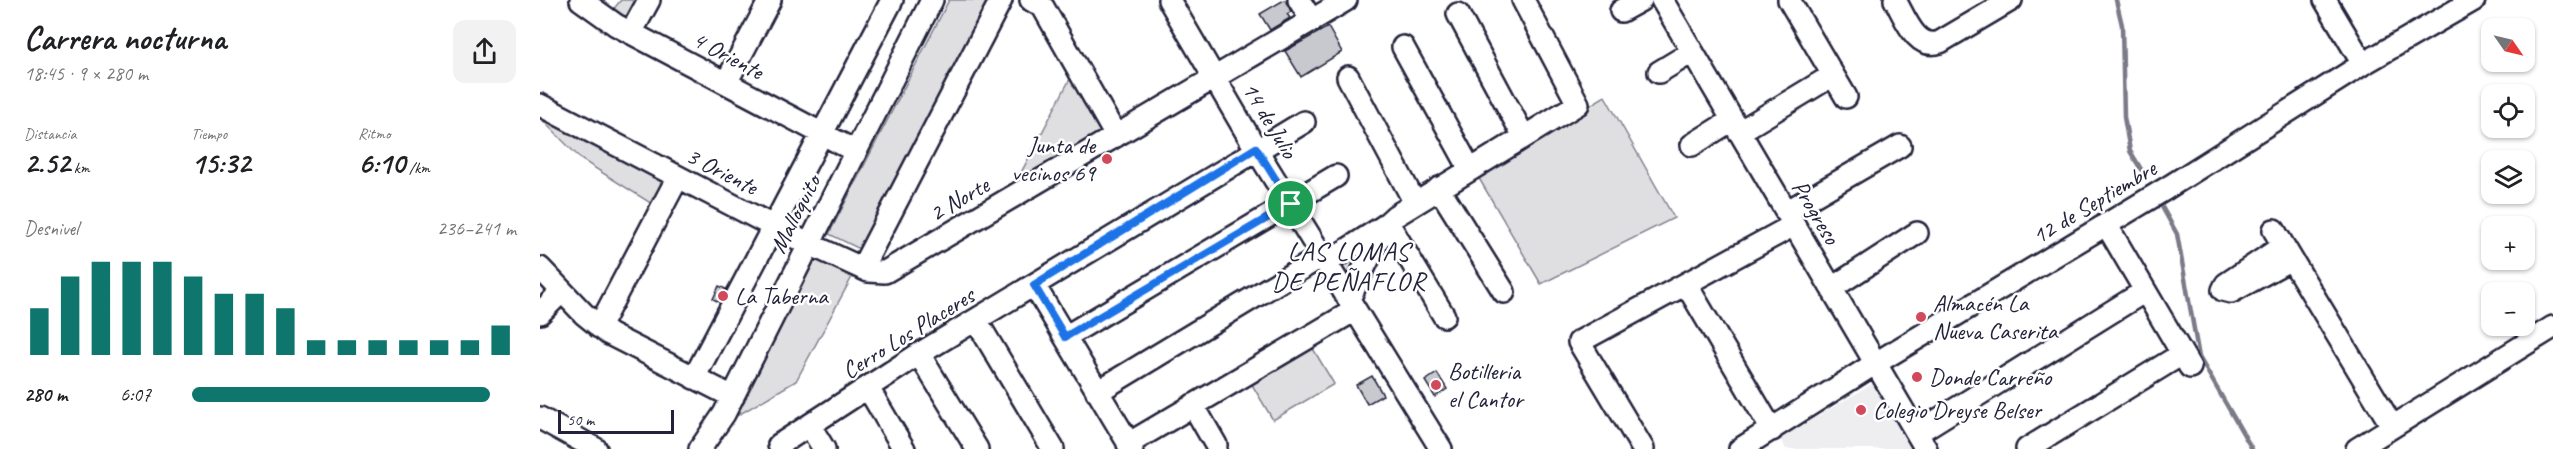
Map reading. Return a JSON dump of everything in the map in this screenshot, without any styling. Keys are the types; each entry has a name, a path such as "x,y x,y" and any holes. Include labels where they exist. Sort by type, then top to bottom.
{"street":[{"name":"4 Oriente","path":"581,0 604,7 631,33 855,151"},
{"path":"631,33 649,0"},
{"path":"726,83 770,0"},
{"path":"694,378 892,0"},
{"name":"Malloquito","path":"700,449 733,397 808,243 932,0"},
{"path":"862,268 1001,0"},
{"path":"1031,0 1043,7 1116,136"},
{"name":"14 de Julio","path":"1169,0 1256,148 1441,449"},
{"path":"1299,0 1312,21"},
{"name":"2 Norte","path":"885,272 1346,0"},
{"path":"1097,392 1386,224 1439,188 1578,104 1523,0"},
{"path":"1621,11 1641,0"},
{"name":"Progreso","path":"1662,0 1922,441"},
{"path":"1790,0 1846,97"},
{"path":"1895,0 1918,38 1926,43 1940,42 2011,0"},
{"path":"2325,0 2362,64"},
{"name":"12 de Septiembre","path":"1740,449 1876,363 2167,188 2362,64 2474,0"},
{"path":"1458,15 1524,137"},
{"path":"1403,47 1470,169"},
{"path":"1659,72 1692,52"},
{"path":"1692,145 1736,126 1833,75"},
{"path":"1348,77 1415,203"},
{"name":"3 Oriente","path":"540,105 808,243 862,268 885,272"},
{"name":"Cerro Los Placeres","path":"779,445 919,354 1256,148 1304,122"},
{"path":"1643,449 1580,342 1686,284 1900,146"},
{"path":"1065,337 1336,176"},
{"path":"599,327 678,177"},
{"path":"1439,188 1504,292"},
{"path":"1034,285 1130,446 1352,305 1386,224"},
{"path":"1386,224 1444,316"},
{"path":"2026,449 2186,361 2106,224"},
{"path":"1832,288 1917,233"},
{"path":"2283,245 2392,426"},
{"path":"540,268 599,327 733,397"},
{"path":"1686,284 1772,429"},
{"path":"540,313 562,291"},
{"path":"1922,441 2145,291"},
{"path":"976,320 1053,449"},
{"path":"2356,449 2553,327"},
{"path":"919,354 977,449"},
{"path":"868,388 904,449"},
{"path":"1193,405 1216,445"},
{"path":"540,418 596,449"},
{"path":"810,426 824,449"}],"shaded area":[{"path":"621,0 643,0 631,24 611,12"},
{"path":"949,0 995,0 868,253 829,234"},
{"path":"1072,75 1107,138 1012,190"},
{"path":"1605,96 1674,218 1541,284 1477,175"},
{"path":"540,113 666,178 652,204 582,160 540,118"},
{"path":"1365,249 1349,286 1336,265"},
{"path":"816,257 853,275 796,381 735,417"},
{"path":"1312,347 1334,384 1273,420 1251,383"},
{"name":"Colegio Dreyse Belser","path":"1877,381 1918,449 1786,449 1780,439"}],"building":[{"path":"1284,0 1291,12 1287,14 1290,18 1270,30 1260,14"},
{"path":"1328,27 1342,52 1301,77 1285,51"},
{"path":"719,286 726,289 719,302 713,299"},
{"name":"Botilleria el Cantor","path":"1437,373 1447,389 1435,397 1425,381"},
{"path":"1372,376 1383,395 1367,404 1356,385"}],"waterway":[{"path":"2116,0 2122,25 2124,117 2130,151 2145,176"},
{"path":"2162,207 2177,234 2199,357 2252,449"}],"place":[{"name":"Junta de vecinos 69","path":"1107,159"},
{"name":"La Taberna","path":"723,296"},
{"name":"Almacén La Nueva Caserita","path":"1921,317"},
{"name":"Donde Carreño","path":"1917,377"},
{"name":"Botilleria el Cantor","path":"1436,385"},
{"name":"Colegio Dreyse Belser","path":"1861,410"}],"district":[{"name":"LAS LOMAS DE PEÑAFLOR","path":"1349,266"}],"route":[{"path":"1256,148 1291,204 1065,337 1034,285 1256,148"}]}
